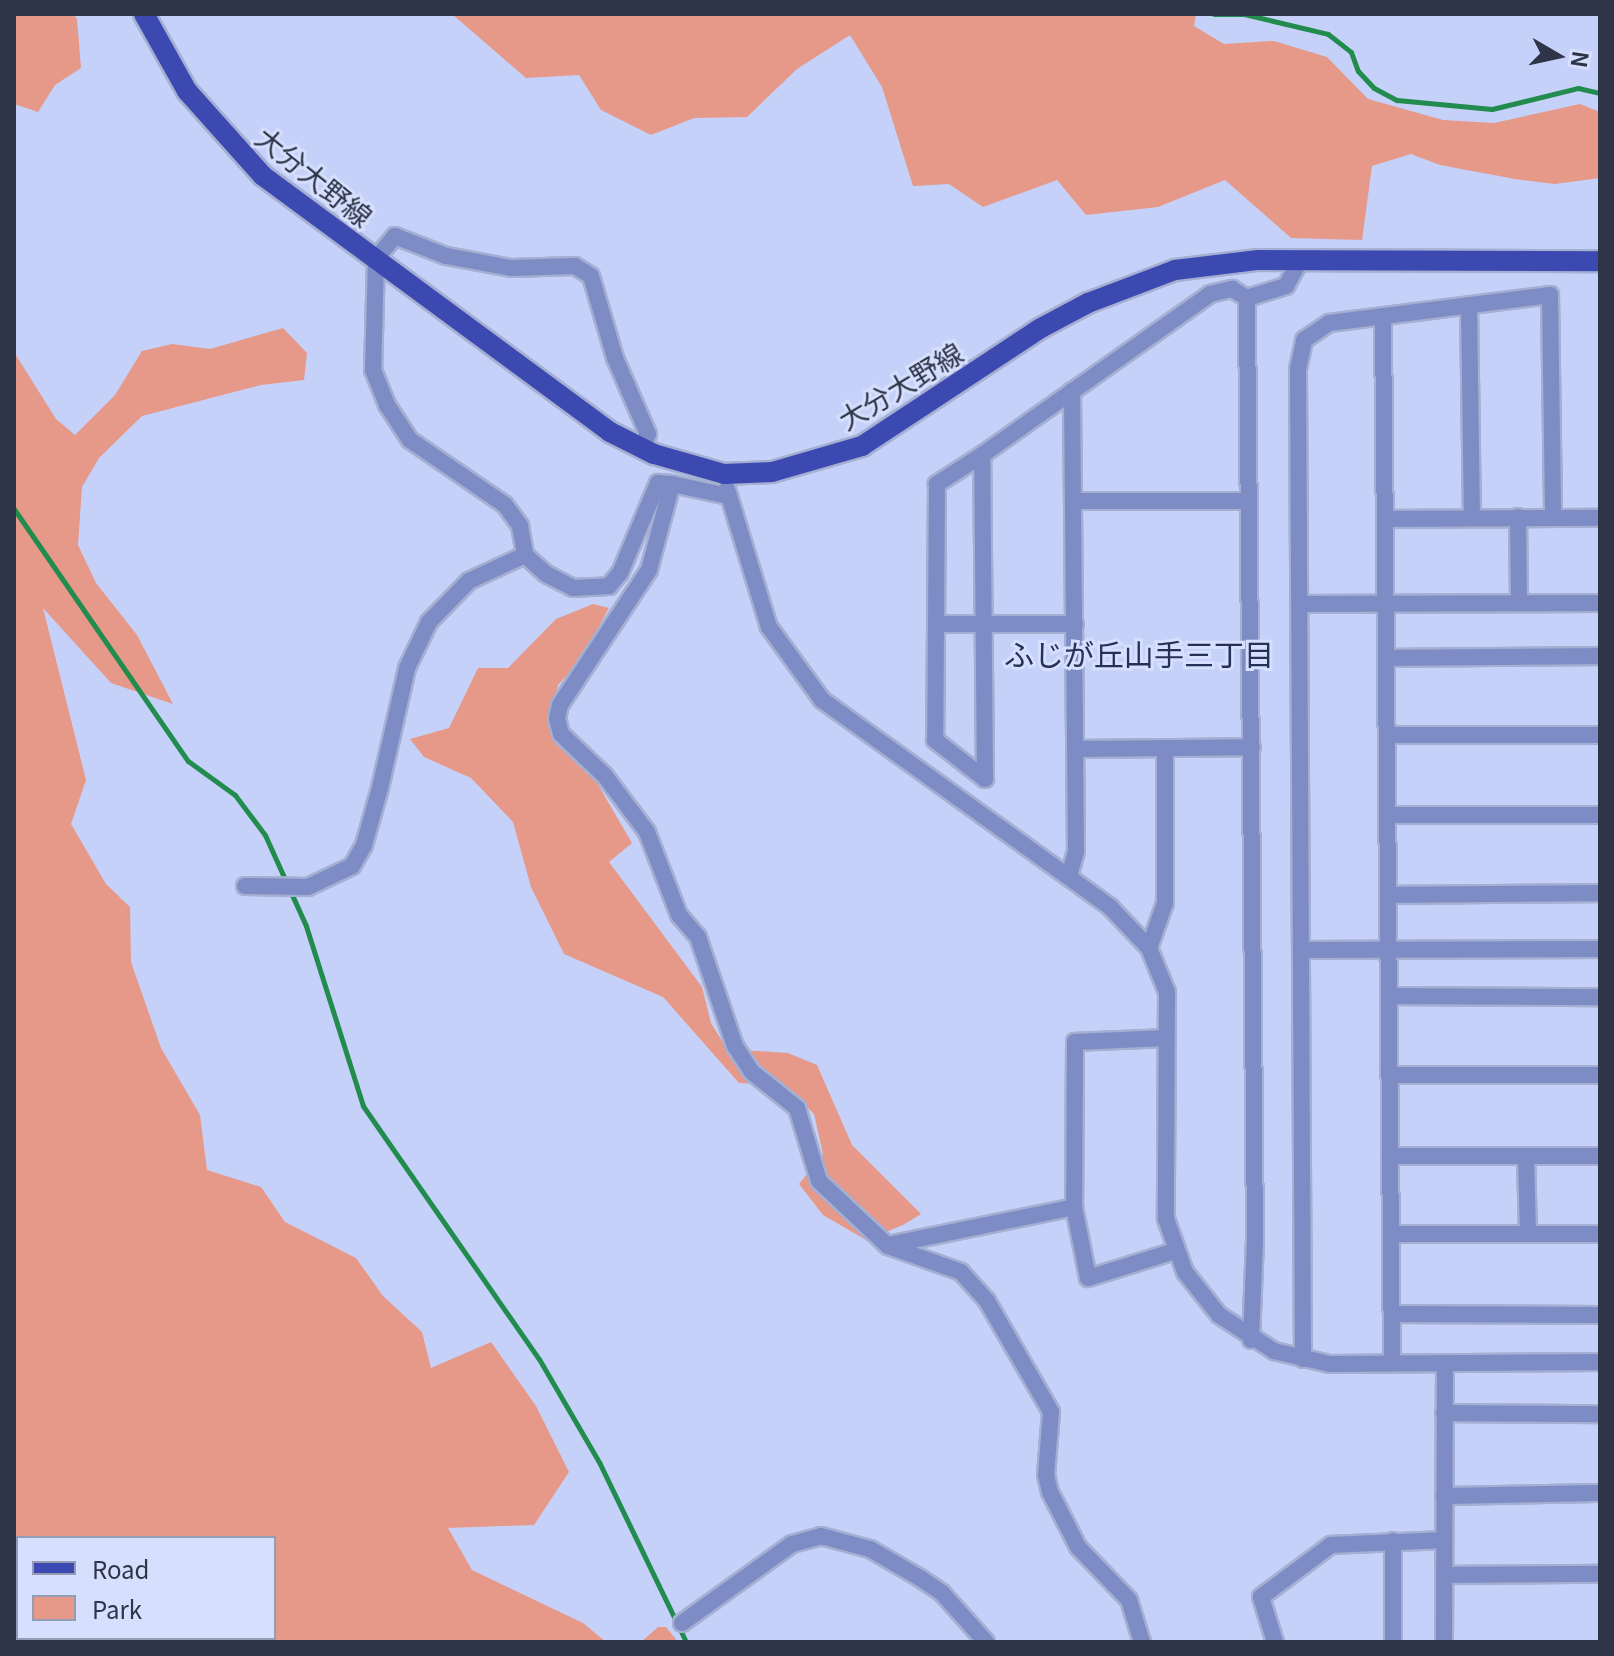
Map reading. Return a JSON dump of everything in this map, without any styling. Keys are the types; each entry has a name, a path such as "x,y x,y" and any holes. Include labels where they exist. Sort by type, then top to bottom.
{"main road":[{"name":"大分大野線","path":"144,14 187,91 263,176 610,432 642,448 724,474 772,472 862,446 1041,328 1128,287 1218,262 1301,259 1600,261"}],"street":[{"path":"642,448 648,434 615,358 591,276 575,266 511,268 446,256 395,236 376,259 373,370 387,405 410,440 505,505 520,526 525,555 573,588 609,586 620,573 658,483 728,496"},
{"path":"982,455 985,779 935,740 939,624 937,484 1210,294 1232,289 1247,298 1286,286 1301,259"},
{"path":"1303,1359 1299,353 1315,328 1383,316 1550,295 1553,517"},
{"path":"1247,298 1252,747 1251,1340"},
{"path":"1469,305 1472,517"},
{"path":"1383,316 1392,1363"},
{"path":"1069,876 1076,851 1072,391"},
{"path":"724,474 769,627 815,692 1069,876 1132,926 1149,948 1167,992 1166,1219 1175,1251 1202,1297 1251,1340 1303,1359 1445,1364 1600,1362"},
{"path":"672,484 649,570 560,705 559,726 647,832 679,915 698,937 735,1046 752,1072 797,1108 819,1181 888,1246 961,1272 987,1301 1051,1412 1046,1475 1050,1492 1078,1547 1129,1600 1142,1642"},
{"path":"1074,501 1249,501"},
{"path":"1518,517 1519,603"},
{"path":"1385,519 1600,518"},
{"path":"245,886 308,887 352,866 364,845 380,788 407,668 429,622 445,600 469,581 525,555"},
{"path":"1300,604 1600,603"},
{"path":"939,624 1075,624"},
{"path":"1386,658 1600,656"},
{"path":"1387,735 1600,735"},
{"path":"1075,749 1252,747"},
{"path":"1149,948 1165,903 1165,748"},
{"path":"1387,815 1600,815"},
{"path":"1388,895 1600,893"},
{"path":"1302,950 1600,949"},
{"path":"1389,996 1600,997"},
{"path":"1166,1038 1075,1042 1074,1207 1088,1278 1175,1251"},
{"path":"1389,1075 1600,1075"},
{"path":"1390,1156 1600,1156"},
{"path":"1526,1157 1528,1233"},
{"path":"888,1246 1074,1207"},
{"path":"1391,1234 1600,1234"},
{"path":"1392,1314 1600,1315"},
{"path":"1444,1642 1445,1364"},
{"path":"1444,1413 1600,1414"},
{"path":"1444,1496 1600,1493"},
{"path":"682,1623 792,1544 821,1536 870,1549 931,1586 986,1642"},
{"path":"1275,1642 1264,1594 1337,1542 1444,1540"},
{"path":"1393,1541 1393,1642"},
{"path":"1444,1575 1600,1574"}],"green space":[{"path":"14,14 73,14 77,19 81,68 55,85 38,112 14,104"},
{"path":"452,14 1196,14 1194,26 1224,44 1274,41 1327,57 1368,99 1443,120 1494,123 1580,104 1600,112 1600,178 1555,184 1515,179 1440,165 1411,154 1372,166 1362,240 1291,238 1225,180 1158,207 1086,215 1057,180 983,207 949,184 913,186 882,87 850,35 797,69 747,117 694,118 651,135 601,110 579,75 526,78"},
{"path":"283,328 307,353 304,380 261,385 142,416 99,458 82,487 78,545 96,583 137,635 173,704 111,683 43,608 86,780 71,824 106,884 130,907 131,962 161,1048 200,1115 207,1170 261,1187 285,1222 356,1258 383,1296 422,1332 431,1368 491,1342 536,1406 569,1472 534,1525 448,1528 472,1570 583,1623 606,1642 14,1642 14,352 56,419 75,435 115,395 142,351 172,344 210,349"},
{"path":"593,604 609,608 580,661 558,685 548,724 556,744 597,783 632,843 609,862 702,987 711,1023 727,1049 788,1053 817,1065 852,1145 921,1214 903,1225 866,1240 823,1215 799,1184 823,1154 814,1114 785,1085 739,1083 663,997 564,954 531,887 513,822 471,778 424,757 410,739 449,728 478,668 508,668 556,619"},
{"path":"658,1627 666,1627 678,1642 641,1642"}],"waterway":[{"path":"1214,14 1244,14 1328,34 1351,52 1358,71 1374,88 1397,100 1492,109 1578,88 1600,93"},
{"path":"14,509 188,761 235,795 265,835 306,926 363,1106 539,1359 600,1464 686,1642"},
{"path":"238,1640 243,1642"}],"district":[{"name":"ふじが丘山手三丁目","path":"1139,653"}]}
